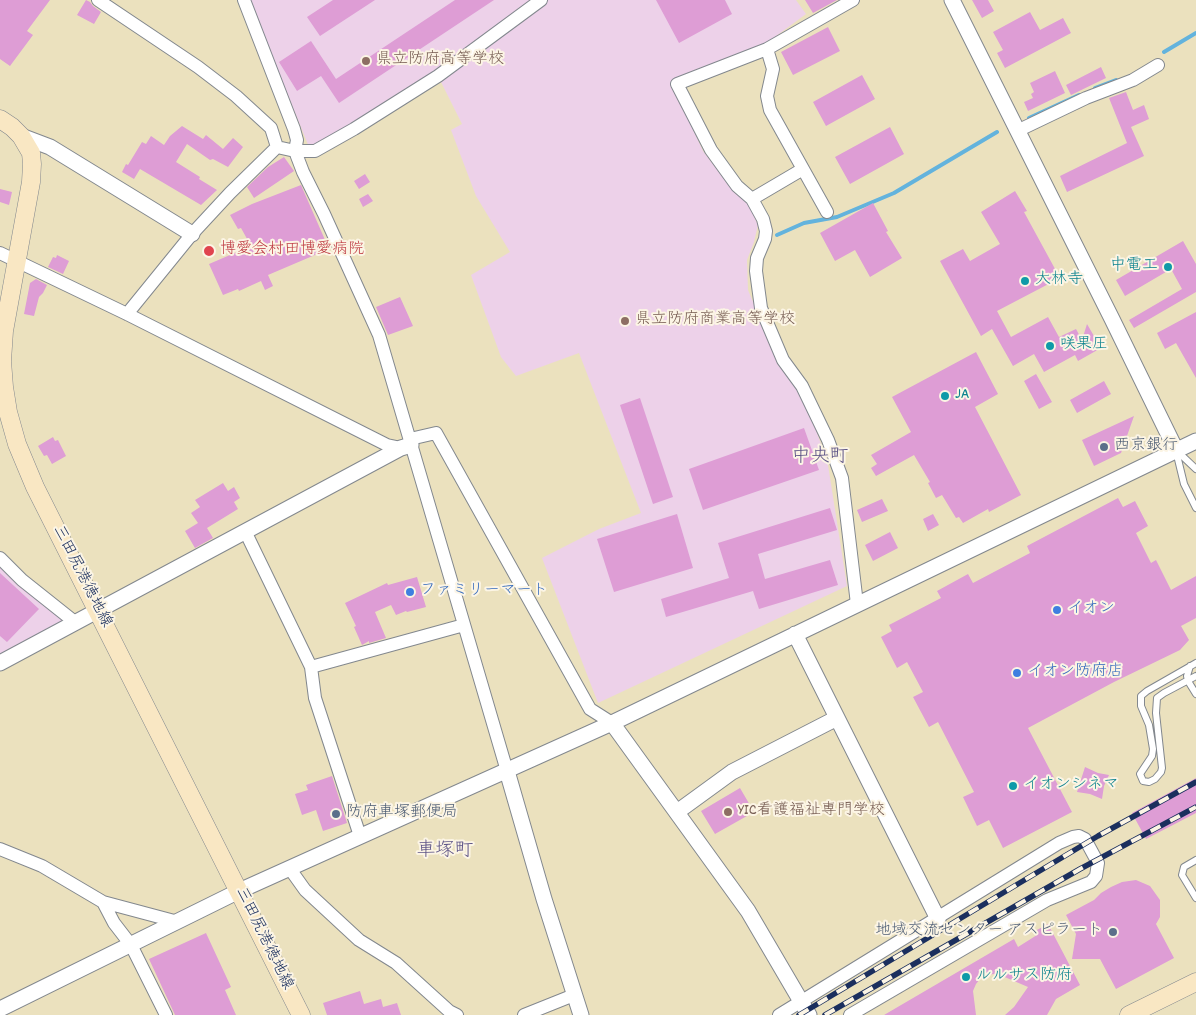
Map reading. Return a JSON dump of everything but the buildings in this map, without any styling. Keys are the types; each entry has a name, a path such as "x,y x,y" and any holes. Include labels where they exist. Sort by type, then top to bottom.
{"main road":[{"path":"0,120 12,126 22,136"},
{"name":"三田尻港徳地線","path":"22,136 31,153 31,182 4,330 2,361 8,412 17,444 35,487 300,1015"},
{"path":"1129,1015 1196,982"}],"street":[{"path":"98,0 198,67 236,96 271,128 277,147"},
{"path":"244,0 294,129 297,140 295,151 302,172 324,214 379,335 408,444 581,1015"},
{"path":"277,147 295,151 316,151 438,76 541,0"},
{"path":"853,0 767,49 677,84 711,150 737,186 752,199 762,219 766,231 765,239 757,258 756,271 761,308 782,360 802,386 828,440 842,478 857,604"},
{"path":"952,0 1108,310 1176,450"},
{"path":"767,49 772,69 767,96 770,110 827,212"},
{"path":"1017,131 1086,98 1133,80 1158,65"},
{"path":"22,136 50,147 192,234"},
{"path":"127,314 192,234 277,147"},
{"path":"752,199 803,169"},
{"path":"0,253 127,314 387,445 408,444"},
{"path":"0,663 408,444 436,433 590,708 612,723 748,911 809,1015"},
{"path":"0,1009 239,891 612,723 1196,441"},
{"path":"245,531 311,667 315,698 360,836"},
{"path":"0,558 22,580 76,623"},
{"path":"311,667 464,625"},
{"path":"795,634 938,919"},
{"path":"677,812 732,772 837,718"},
{"path":"779,1015 938,919 1020,866 1073,837 1079,836 1085,839 1098,863 1096,876 1091,882 1047,900 850,1015"},
{"path":"0,849 42,866 103,902 178,922"},
{"path":"290,869 304,890 360,940 396,963 448,1014"},
{"path":"103,902 114,923 131,945 166,1015"},
{"path":"524,1015 574,995"}],"lane":[{"path":"1176,450 1196,469"},
{"path":"1176,450 1184,484 1196,508"},
{"path":"1193,664 1141,696 1141,706 1149,726 1153,749 1150,759 1140,774 1141,780 1146,782 1152,781 1158,776 1162,768 1157,698 1164,692 1196,676"},
{"path":"1193,664 1187,676 1196,694"},
{"path":"1196,860 1187,865 1182,871 1182,876 1196,898"},
{"path":"1186,883 1196,884"}],"shaded area":[{"name":"県立防府高等学校","path":"249,0 541,0 438,76 309,147"},
{"name":"県立防府商業高等学校","path":"548,0 796,0 806,14 760,48 671,81 703,151 735,193 748,203 758,225 747,260 748,290 775,354 805,397 828,465 847,586 598,703 542,558 599,529 641,513 579,353 516,376 501,357 471,275 510,252 476,196 451,130 462,124 440,80"},
{"path":"0,558 76,623 0,663"}],"waterway":[{"path":"1164,52 1196,33"},
{"path":"1095,88 1116,80"},
{"path":"1029,118 1079,95"},
{"path":"777,235 804,223 837,217 894,193 997,132"}],"railway":[{"path":"799,1015 1098,836 1196,782"},
{"path":"825,1015 1080,869 1196,807"}],"place":[{"name":"県立防府高等学校","path":"366,61"},
{"name":"博愛会村田博愛病院","path":"209,251"},
{"name":"中電工","path":"1168,267"},
{"name":"大林寺","path":"1025,281"},
{"name":"県立防府商業高等学校","path":"625,321"},
{"name":"咲果圧","path":"1050,346"},
{"name":"JA","path":"945,396"},
{"name":"西京銀行","path":"1104,447"},
{"name":"ファミリーマート","path":"410,592"},
{"name":"イオン","path":"1057,610"},
{"name":"イオン防府店","path":"1017,673"},
{"name":"イオンシネマ","path":"1013,786"},
{"name":"YIC看護福祉専門学校","path":"728,812"},
{"name":"防府車塚郵便局","path":"336,814"},
{"name":"地域交流センター アスピラート","path":"1113,932"},
{"name":"ルルサス防府","path":"966,977"}],"district":[{"name":"中央町","path":"820,458"},
{"name":"車塚町","path":"445,852"}]}
